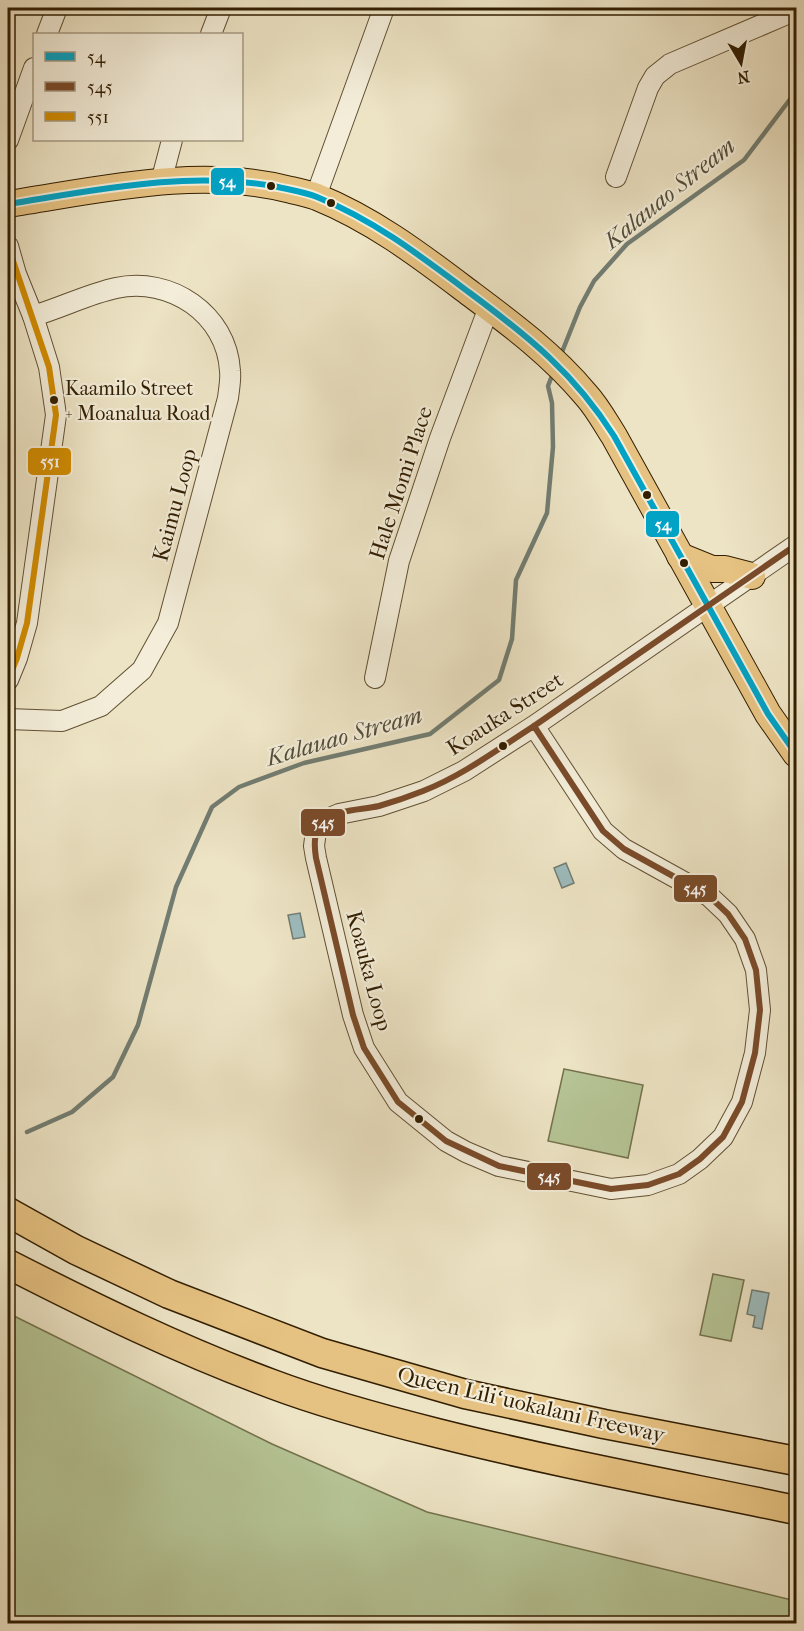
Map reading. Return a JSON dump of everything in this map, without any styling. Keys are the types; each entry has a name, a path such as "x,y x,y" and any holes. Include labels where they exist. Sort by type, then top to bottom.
{"highway":[{"name":"Queen Liliʻuokalani Freeway","path":"8,1212 76,1250 169,1294 322,1353 465,1394 604,1424 796,1461"},
{"name":"Queen Liliʻuokalani Freeway","path":"8,1264 112,1317 192,1352 273,1385 334,1404 474,1443 796,1509"}],"main road":[{"path":"8,204 196,179 274,185 316,196 374,224 424,258 531,338 588,397 614,436 768,714 796,754"},
{"path":"680,556 712,569 725,569 752,576"}],"street":[{"path":"47,33 57,8"},
{"path":"211,33 221,8"},
{"path":"316,196 384,8"},
{"path":"615,177 648,88 662,69 796,8"},
{"path":"8,140 33,71"},
{"path":"161,182 172,141"},
{"path":"8,246 49,367 56,415 27,623 8,680"},
{"name":"Kaimu Loop","path":"8,719 62,721 101,706 142,670 168,622 228,398 230,369 222,339 207,315 184,297 160,287 138,285 116,288 33,316"},
{"name":"Hale Momi Place","path":"375,678 399,561 440,438 489,307"},
{"name":"Koauka Street","path":"316,831 325,820 339,814 379,806 424,791 464,771 534,726 796,545"},
{"name":"Koauka Loop","path":"316,831 316,858 353,1015 364,1048 398,1102 446,1141 499,1166 611,1189 648,1185 679,1174 700,1159 723,1137 742,1102 754,1053 760,1010 756,970 745,939 728,914 710,896 624,849 603,831 534,726"}],"green space":[{"path":"564,1069 643,1085 628,1158 548,1141"},
{"path":"713,1274 744,1280 731,1341 700,1335"},
{"path":"8,1313 272,1444 427,1512 796,1601 796,1623 8,1623"}],"water":[{"path":"566,863 574,883 562,888 554,868"},
{"path":"300,913 305,937 293,939 288,915"},
{"path":"752,1290 769,1293 762,1329 753,1327 755,1316 747,1314"}],"waterway":[{"name":"Kalauao Stream","path":"560,357 580,307 594,281 627,244 744,160 791,98 796,95"},
{"name":"Kalauao Stream","path":"27,1132 72,1112 113,1077 138,1025 176,887 212,807 239,787 304,763 430,734 499,680 512,639 516,580 547,513 553,447 552,403 548,386 553,373"}],"transit line":[{"name":"54","path":"8,204 143,184 176,181 244,182 303,192 317,197 378,228 416,253 531,341 583,393 599,414 614,436 768,714 796,754"},
{"name":"551","path":"8,246 49,367 56,415 27,623 8,680"},
{"name":"545","path":"534,726 796,545"},
{"name":"545","path":"534,726 603,831 624,849 709,896 728,914 745,939 756,970 760,1010 755,1053 742,1102 723,1137 700,1159 679,1174 648,1185 611,1189 499,1166 446,1141 398,1102 364,1048 353,1015 316,858 315,843 318,828 331,816 379,806 452,778 534,726"}],"place":[{"name":"Kaamilo Street + Moanalua Road","path":"54,400"}]}
